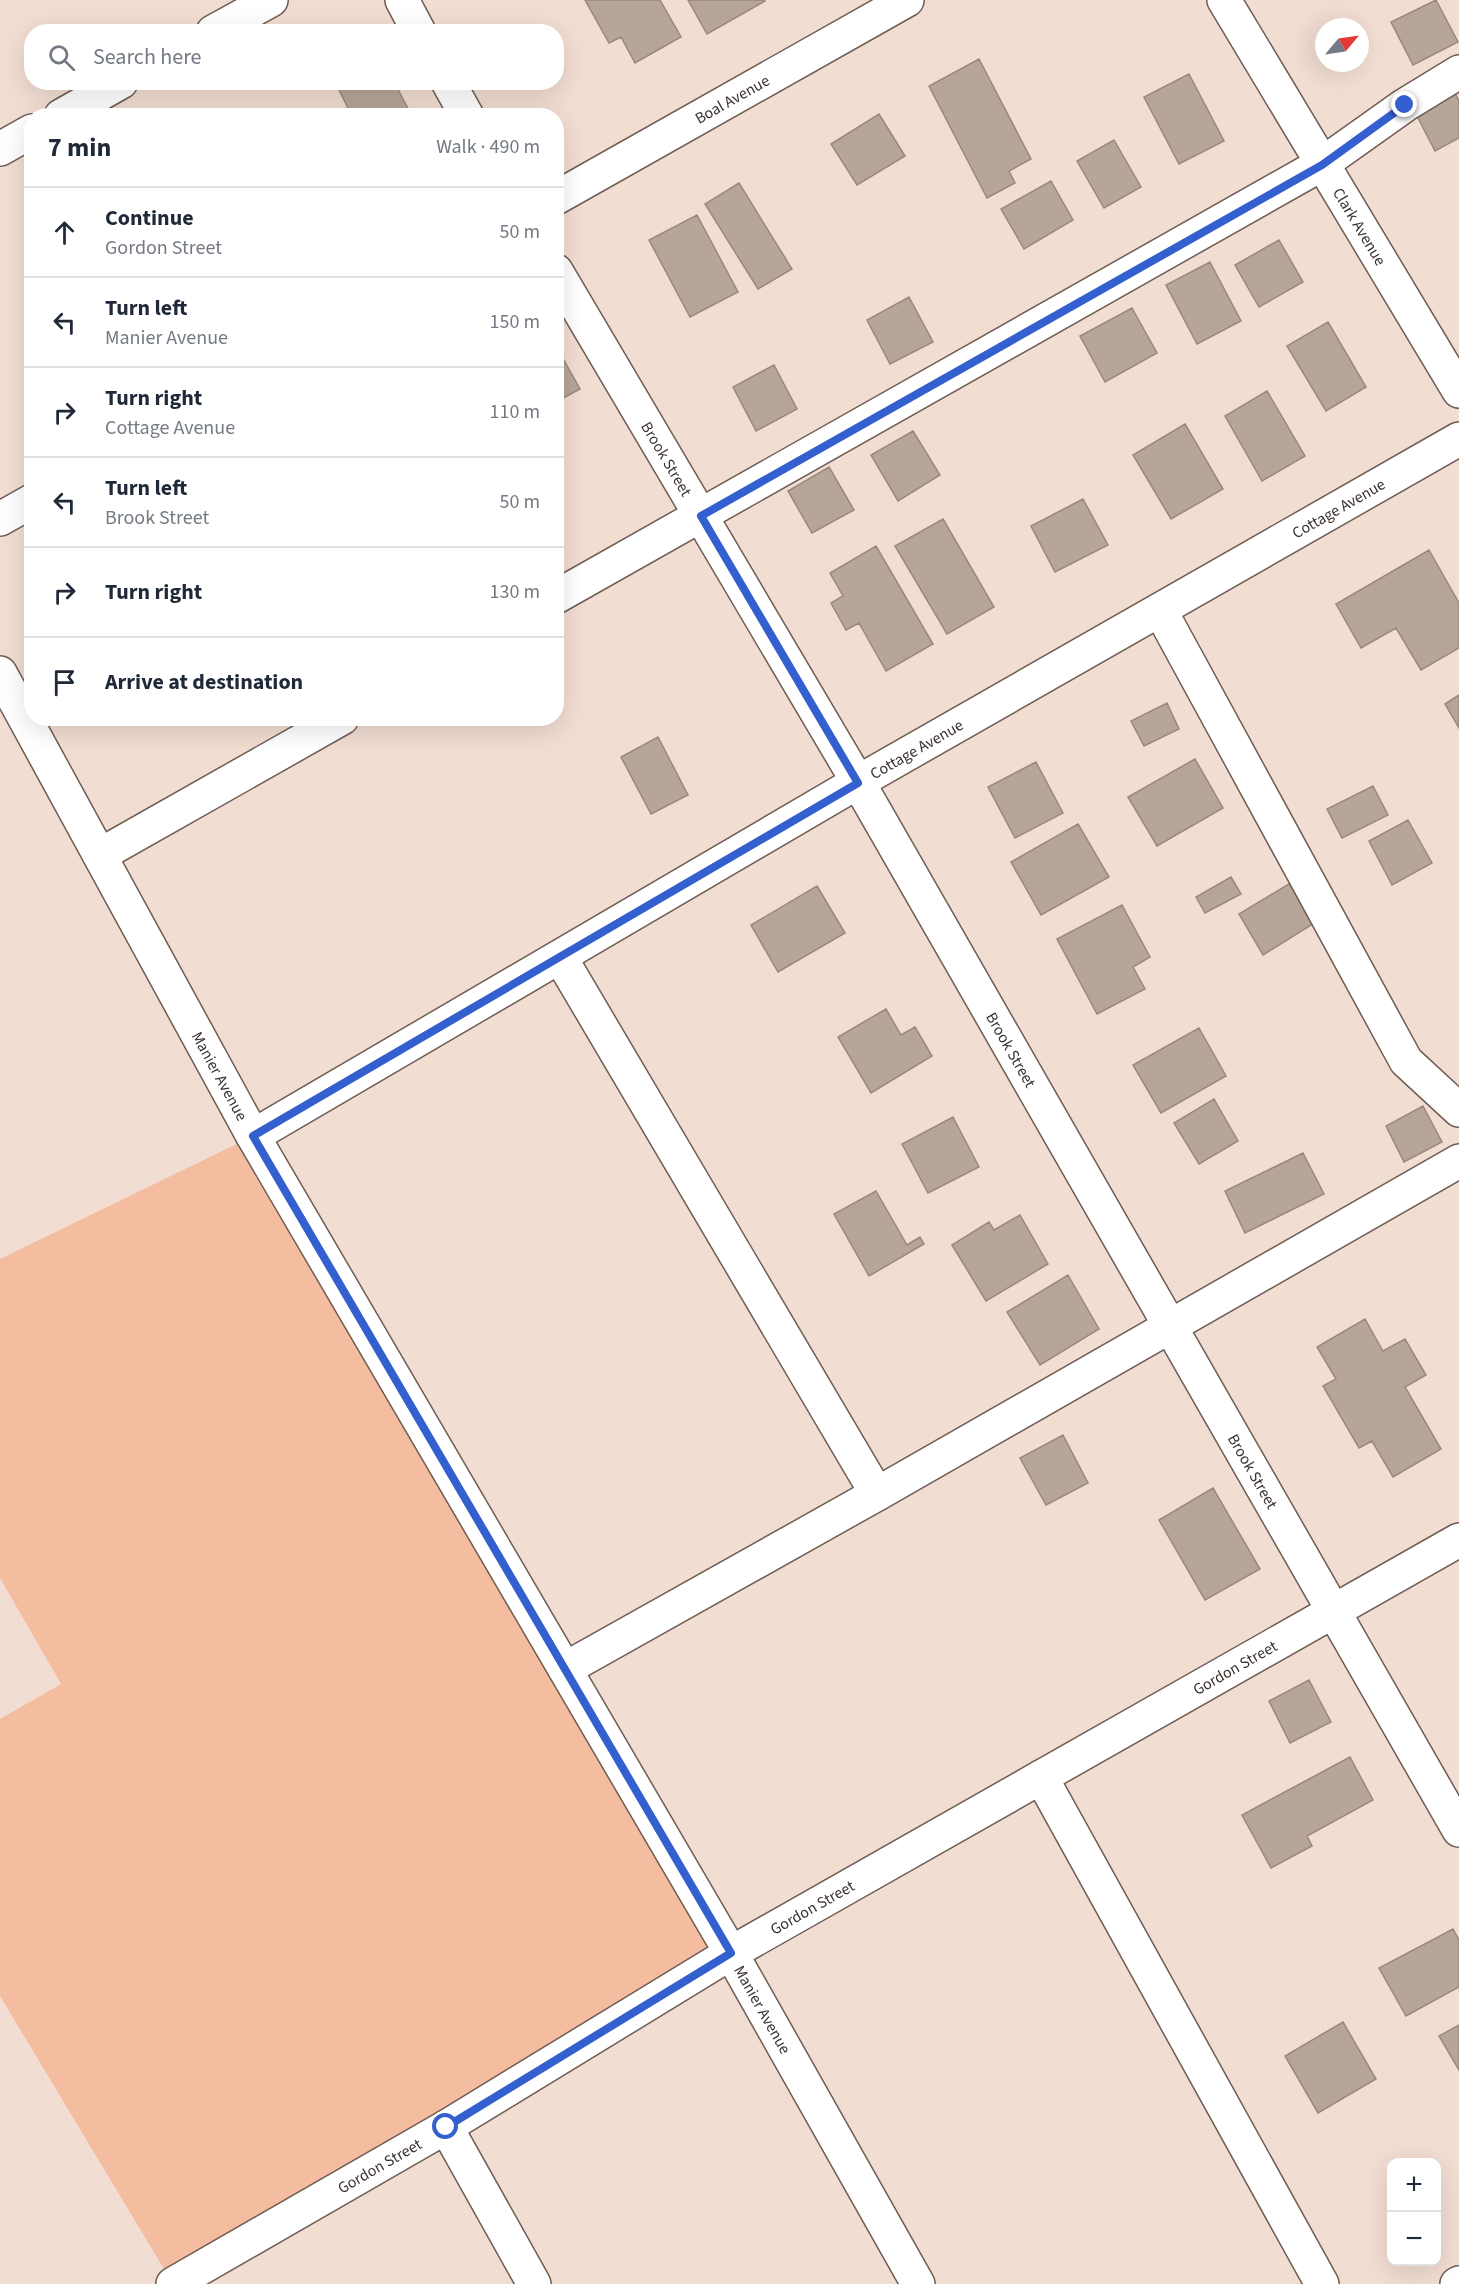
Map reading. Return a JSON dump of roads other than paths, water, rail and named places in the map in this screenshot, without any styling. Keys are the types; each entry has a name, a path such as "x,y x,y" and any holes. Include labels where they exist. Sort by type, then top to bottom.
{"street":[{"path":"228,24 271,0"},
{"path":"402,0 415,24"},
{"name":"Boal Avenue","path":"564,194 908,0"},
{"name":"Clark Avenue","path":"1224,0 1459,391"},
{"path":"564,593 1322,165 1405,105 1459,72"},
{"path":"75,108 107,90"},
{"path":"452,90 463,108"},
{"path":"0,149 24,136"},
{"name":"Brook Street","path":"564,285 858,783 1459,1830"},
{"name":"Cottage Avenue","path":"253,1136 858,783 1459,439"},
{"path":"0,519 24,506"},
{"path":"1160,610 1406,1061 1459,1110"},
{"name":"Manier Avenue","path":"0,673 24,717"},
{"name":"Manier Avenue","path":"29,726 253,1136 731,1953 918,2284"},
{"path":"100,855 328,726"},
{"path":"560,957 877,1494"},
{"path":"565,1669 877,1494 1459,1161"},
{"name":"Gordon Street","path":"173,2284 446,2127 731,1953 1459,1540"},
{"path":"1041,1777 1322,2284"},
{"path":"446,2127 534,2284"}]}
